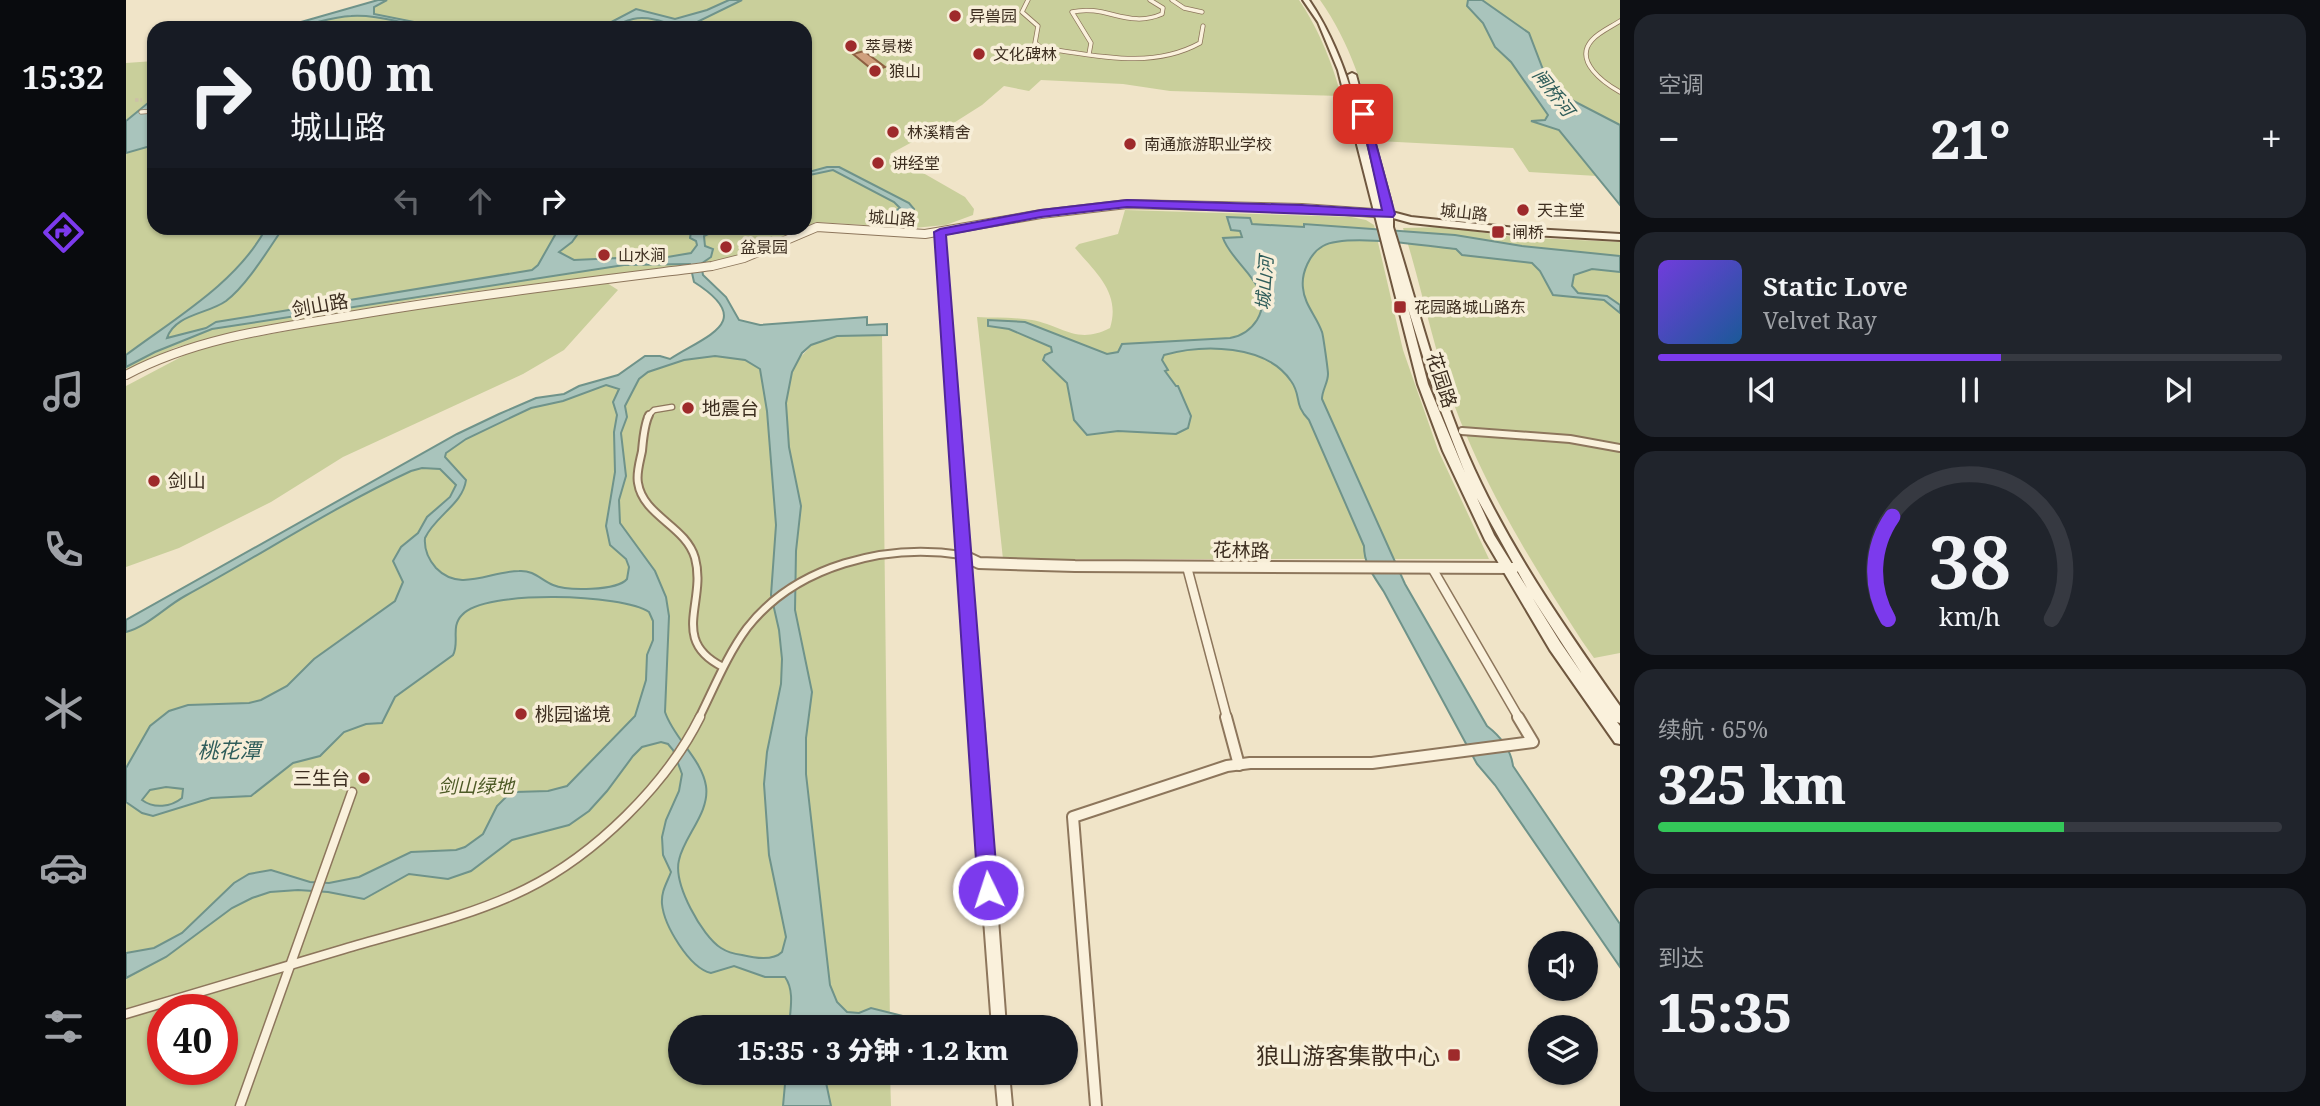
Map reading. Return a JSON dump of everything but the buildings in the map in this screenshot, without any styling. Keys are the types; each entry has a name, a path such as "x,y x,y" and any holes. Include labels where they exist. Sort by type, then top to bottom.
{"main road":[{"name":"花园路","path":"1306,0 1321,22 1342,70 1378,213 1385,226 1436,386 1463,456 1500,533 1561,633 1620,717"},
{"name":"花园路","path":"1314,0 1327,18 1351,71 1389,214 1385,226"},
{"name":"城山路","path":"1389,214 1560,228 1620,230"},
{"name":"城山路","path":"1389,214 1410,220 1516,231 1620,237"},
{"name":"花园路","path":"1391,244 1423,384 1448,451 1489,537 1507,568 1555,646 1620,738"}],"street":[{"path":"1028,0 1022,12 1038,26 1039,31 1034,39 1037,47 1134,59 1178,54 1200,43 1203,26"},
{"path":"1150,0 1162,6 1173,2 1202,12"},
{"path":"1089,54 1091,43 1072,15 1074,11 1095,9 1120,19 1148,20 1163,14 1162,6"},
{"path":"1620,21 1589,43 1586,53 1596,74 1620,92"},
{"path":"141,112 147,112"},
{"name":"城山路","path":"812,228 817,226 940,232 1041,214 1127,204 1198,204 1389,214"},
{"path":"940,232 998,1015"},
{"name":"城山路","path":"526,289 712,266 744,258 796,235"},
{"name":"剑山路","path":"126,375 201,342 399,307 526,289"},
{"path":"673,407 654,410 647,417 638,489 648,503 689,542 698,570 693,638 704,659 723,667"},
{"path":"1462,432 1570,439 1620,448"},
{"path":"126,1014 464,913 526,889 576,858 643,799 687,742 723,667 749,626 771,604 798,584 824,570 864,557 949,553 962,555"},
{"name":"花林路","path":"962,555 979,563 1353,569 1522,568"},
{"path":"1187,567 1239,765"},
{"path":"1096,1106 1073,817 1227,766 1372,763 1533,742 1432,568"},
{"path":"240,1106 352,792"},
{"path":"1003,1085 1004,1106"}],"green space":[{"path":"384,0 1299,0 1323,44 1341,96 1170,91 1123,84 1041,80 1029,91 1004,86 982,105 941,131 927,134 890,154 965,197 974,209 973,215 946,225 913,228 816,222 812,224 812,21 311,21"},
{"path":"1320,0 1620,0 1620,205 1597,176 1529,172 1513,148 1378,141 1362,86 1348,51"},
{"path":"147,62 147,235 793,235 719,263 443,295 241,330 174,348 126,372 126,63"},
{"path":"1125,210 1351,217 1374,225 1403,350 1438,450 1489,559 1003,559 977,317 1032,320 1079,335 1098,333 1110,328 1112,304 1105,284 1075,248 1079,244 1118,234"},
{"path":"1444,227 1514,237 1620,242 1620,653 1594,658 1512,527 1467,438 1440,363 1403,228"},
{"name":"剑山","path":"607,283 618,290 564,350 523,374 343,457 271,502 179,548 126,567 126,386 200,347 402,310"},
{"name":"剑山绿地","path":"882,335 890,1015 668,1015 668,1085 890,1085 891,1106 126,1106 126,620 457,434 536,398 564,394 579,386 618,375 645,356 684,360 715,356 745,360 760,369 796,362 812,345 837,336"}],"water":[{"path":"378,0 387,0 374,7 374,14 409,21 363,16 304,21"},
{"path":"729,0 742,0 699,21 659,21 642,18 613,21 636,9 675,19 707,10"},
{"name":"闸桥河","path":"1468,0 1482,0 1529,33 1547,80 1560,94 1620,125 1620,205 1559,130 1531,121 1545,120 1548,115 1511,62 1495,47 1483,23 1467,6"},
{"path":"147,104 147,147 126,153 126,121"},
{"path":"839,167 909,203 914,209 898,228 889,227 894,223 888,215 900,208 894,202 833,170 812,174 812,171"},
{"name":"城山河","path":"1227,217 1250,218 1252,224 1304,227 1304,224 1455,235 1522,246 1620,256 1620,272 1592,269 1574,275 1572,286 1578,293 1607,296 1620,305 1620,313 1604,300 1553,295 1540,271 1532,263 1462,255 1456,249 1407,243 1368,240 1334,242 1323,246 1310,258 1303,282 1306,300 1322,332 1328,374 1322,399 1405,584 1487,726 1504,744 1513,766 1620,924 1620,967 1598,931 1595,931 1495,785 1477,764 1370,570 1364,546 1309,420 1301,409 1294,386 1280,369 1266,360 1233,350 1197,349 1164,355 1162,360 1168,370 1165,371 1178,386 1191,416 1188,428 1176,434 1118,431 1087,435 1074,420 1067,383 1043,360 1045,355 1052,352 1051,347 1009,329 988,326 988,320 1025,322 1107,354 1118,352 1122,344 1230,338 1242,334 1257,320 1262,308 1261,297 1251,277 1223,238 1242,237 1240,231 1231,230"},
{"name":"桃花潭","path":"262,235 278,235 257,267 234,294 219,305 184,319 171,330 167,338 206,328 216,322 532,270 538,265 555,235 577,235 559,252 574,260 650,260 691,253 697,245 690,235 706,235 705,246 713,249 711,257 701,264 703,275 726,297 739,320 760,325 867,317 867,325 887,324 887,335 837,336 811,345 802,353 792,372 786,403 789,447 801,506 796,551 795,610 812,692 806,738 806,774 830,985 837,1002 847,1012 859,1013 871,1008 899,1015 790,1015 791,995 785,977 765,977 734,966 711,973 686,955 667,923 662,904 663,891 671,872 663,855 662,837 666,820 679,791 682,774 673,750 668,744 661,742 642,747 589,811 569,825 512,840 471,871 448,879 409,874 364,899 328,892 270,892 232,908 166,957 126,978 126,953 154,948 182,933 234,883 249,874 271,870 310,882 329,883 359,877 411,852 456,850 465,847 483,834 497,806 508,795 567,786 635,716 646,680 647,655 653,640 653,621 649,612 634,606 584,598 524,598 476,607 458,620 453,655 395,697 382,723 366,724 344,732 320,756 293,763 251,796 211,798 153,816 142,813 126,802 126,768 150,726 169,711 188,705 249,703 261,700 287,686 314,659 395,601 403,582 393,561 401,547 418,533 427,517 450,497 456,485 440,469 422,468 411,471 325,516 126,632 126,620 457,434 536,398 564,394 579,386 618,375 645,356 670,359 710,335 724,318 722,308 713,296 694,282 690,264 624,265 212,329 126,367 126,355 239,266","holes":["715,356 745,360 760,369 767,411 776,525 771,595 782,659 781,684 767,752 764,784 769,855 786,937 782,952 769,958 728,952 713,942 698,921 680,882 679,860 701,815 706,786 699,767 665,712 669,616 666,597 655,571 620,523 619,500 626,476 621,433 627,417 625,406 639,379 648,372 684,360","606,385 619,389 613,402 617,415 614,432 615,472 606,526 610,545 626,559 629,567 627,579 603,588 569,588 553,585 524,571 465,580 445,575 436,568 427,554 425,538 460,496 466,480 445,457 446,453 466,439 531,408 563,401","166,787 183,789 182,798 162,806 142,800 150,790"]},
{"path":"785,1085 827,1085 831,1106 783,1106"}],"tunnel":[{"path":"135,100 142,100"}],"place":[{"name":"异兽园","path":"955,16"},
{"name":"萃景楼","path":"851,46"},
{"name":"文化碑林","path":"979,54"},
{"name":"狼山","path":"875,71"},
{"name":"林溪精舍","path":"893,132"},
{"name":"南通旅游职业学校","path":"1130,144"},
{"name":"讲经堂","path":"878,163"},
{"name":"天主堂","path":"1523,210"},
{"name":"闸桥","path":"1498,232"},
{"name":"盆景园","path":"726,247"},
{"name":"山水涧","path":"604,255"},
{"name":"花园路城山路东","path":"1400,307"},
{"name":"地震台","path":"688,408"},
{"name":"剑山","path":"154,481"},
{"name":"桃园谧境","path":"521,714"},
{"name":"三生台","path":"364,778"},
{"name":"狼山游客集散中心","path":"1454,1055"}],"route":[{"path":"988,890 939,250 940,232 1041,214 1127,204 1198,204 1389,214 1363,114"}]}
